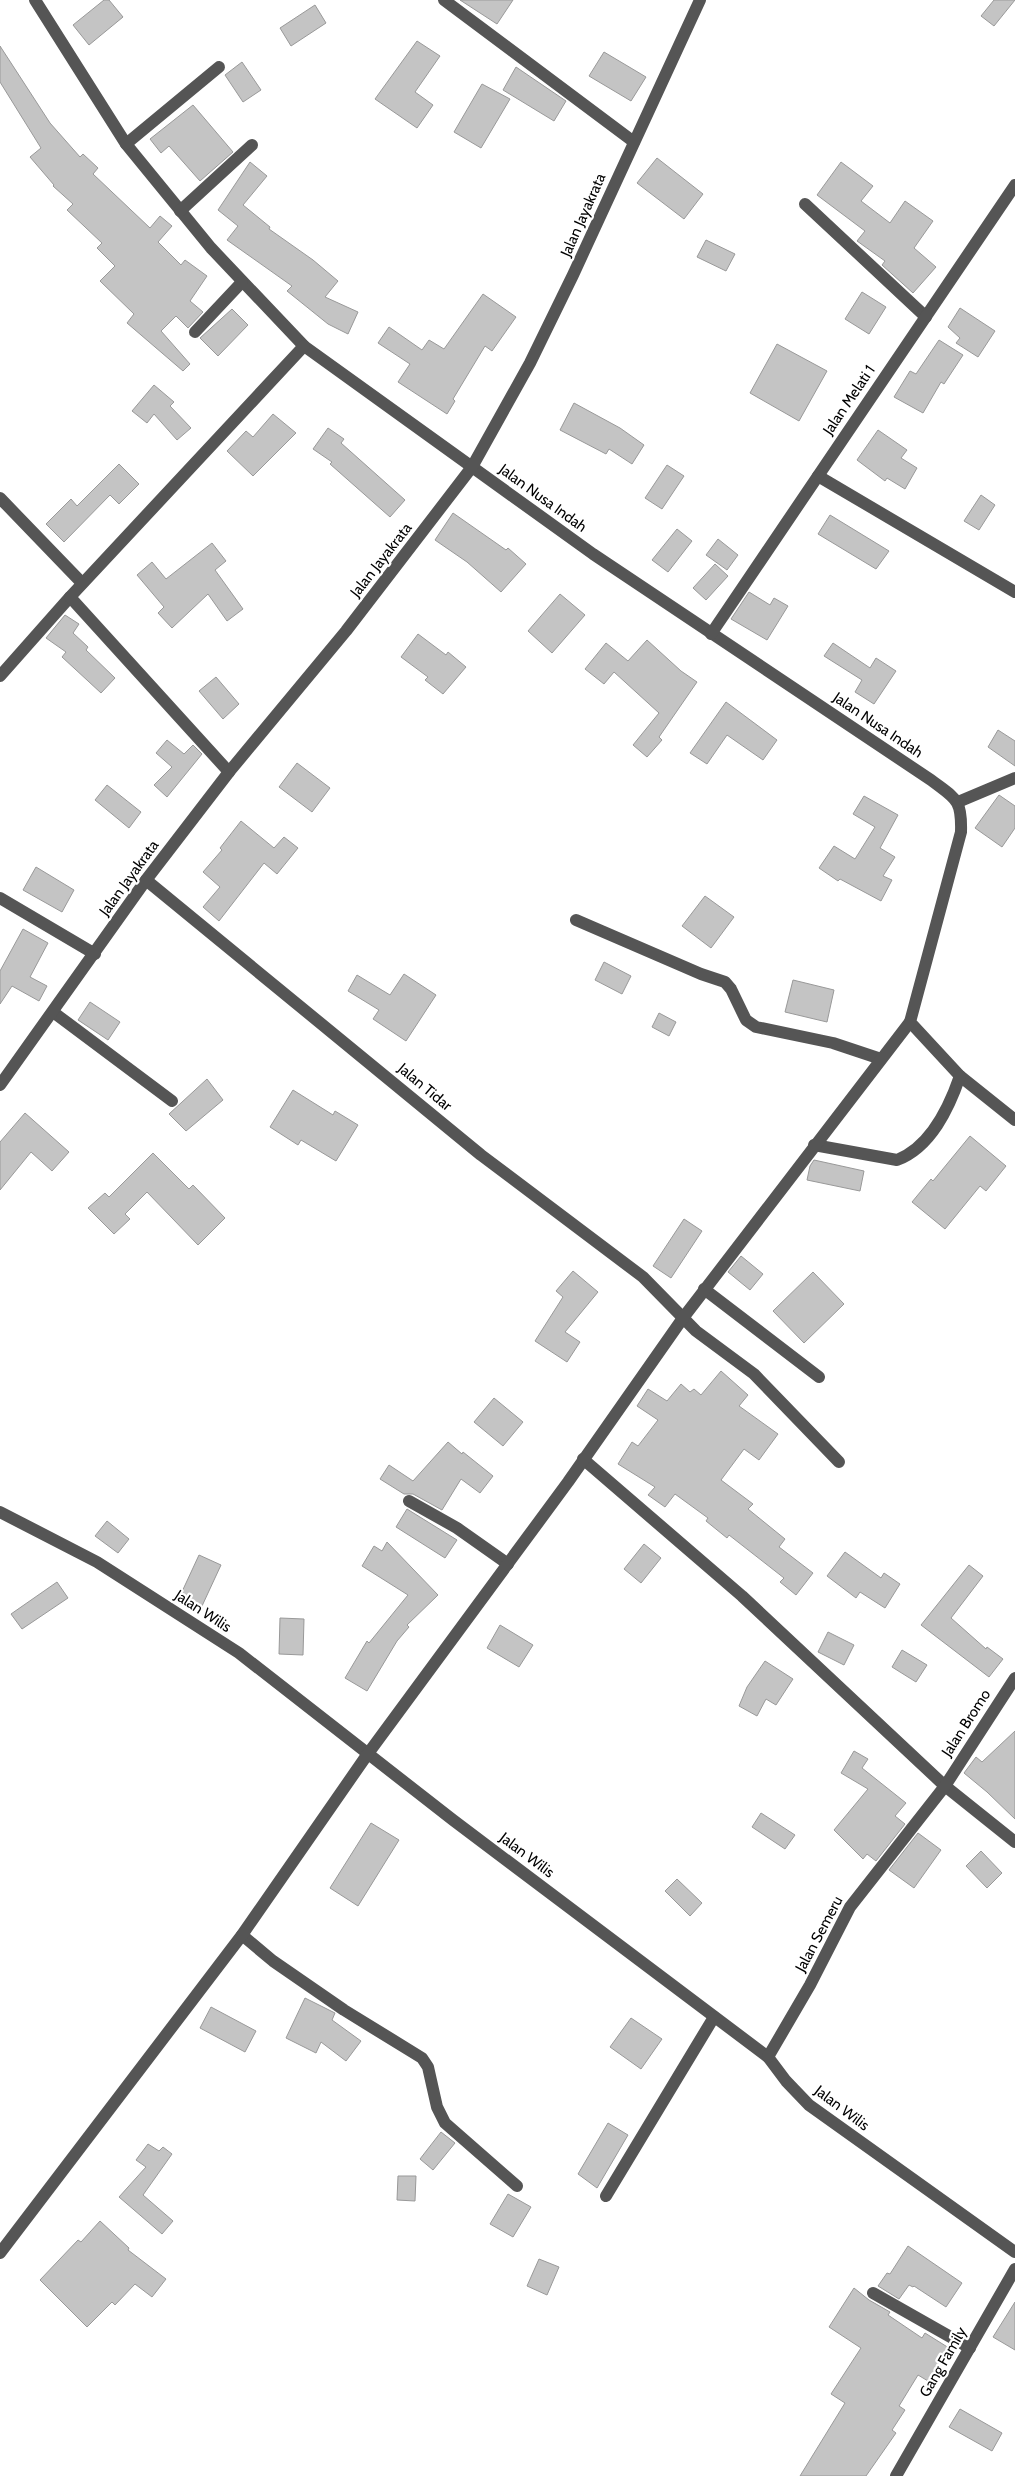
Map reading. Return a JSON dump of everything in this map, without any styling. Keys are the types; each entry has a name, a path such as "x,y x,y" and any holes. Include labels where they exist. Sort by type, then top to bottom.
{"street":[{"name":"Jalan Nusa Indah","path":"35,0 126,144 180,211 242,282 304,346 593,554 931,780 958,802"},
{"path":"444,0 634,142"},
{"name":"Jalan Jayakrata","path":"0,1085 146,880 229,772 346,631 472,467 530,363 573,275 700,0"},
{"path":"126,144 219,66"},
{"path":"180,211 252,145"},
{"name":"Jalan Melati 1","path":"711,634 1015,186"},
{"path":"805,204 926,316"},
{"path":"195,332 242,282"},
{"path":"0,676 82,583 304,346"},
{"path":"818,476 1015,592"},
{"path":"0,498 82,583"},
{"path":"70,597 229,772"},
{"path":"0,2253 242,1935 367,1755 508,1564 682,1318 910,1022 961,832 962,812 958,802 1015,778"},
{"name":"Jalan Tidar","path":"146,880 481,1155 643,1277 658,1290 682,1318 754,1374 840,1462"},
{"path":"0,898 95,954"},
{"path":"576,920 701,974 725,982 731,989 746,1020 756,1027 826,1042 881,1059"},
{"path":"53,1012 172,1100"},
{"path":"910,1022 960,1076 1015,1120"},
{"path":"814,1145 896,1160 907,1156 935,1128 952,1100 960,1076"},
{"path":"704,1289 819,1377"},
{"path":"583,1459 742,1596 945,1786 1015,1842"},
{"path":"409,1501 457,1528 508,1564"},
{"name":"Jalan Wilis","path":"0,1512 97,1562 239,1653 347,1736 367,1755 768,2057 786,2081 809,2105 1015,2252"},
{"name":"Jalan Bromo","path":"945,1786 1015,1678"},
{"name":"Jalan Semeru","path":"768,2057 810,1985 850,1907 945,1786"},
{"path":"242,1935 273,1961 344,2010 422,2058 428,2067 437,2108 445,2123 517,2186"},
{"path":"606,2196 714,2017"},
{"name":"Gang Family","path":"897,2474 1015,2269"},
{"path":"874,2293 970,2348"}],"building":[{"path":"104,0 109,0 123,17 89,45 73,25"},
{"path":"460,0 513,0 497,24"},
{"path":"994,0 1015,0 994,26 981,16"},
{"path":"315,5 326,23 291,46 280,28"},
{"path":"417,41 440,56 415,92 433,105 417,128 375,99"},
{"path":"0,46 50,123 80,157 83,154 98,168 93,174 150,228 160,216 172,226 158,242 181,265 185,260 207,276 190,301 203,312 188,328 176,316 161,331 190,364 183,371 127,323 134,314 100,281 115,266 97,248 102,243 67,210 73,204 53,186 30,157 41,148 0,82"},
{"path":"604,52 646,77 631,101 589,76"},
{"path":"242,62 261,90 243,102 225,75"},
{"path":"516,67 566,101 554,121 503,90"},
{"path":"482,84 510,99 481,148 454,132"},
{"path":"193,105 233,152 200,181 169,146 161,153 150,139"},
{"path":"657,158 703,194 684,219 637,183"},
{"path":"250,162 267,176 243,205 270,227 269,229 313,260 338,281 325,297 358,312 348,334 328,324 287,291 292,286 227,240 238,226 218,210"},
{"path":"841,162 873,186 861,201 890,223 905,201 933,221 914,248 936,267 913,293 882,265 885,261 857,241 865,231 817,195"},
{"path":"706,240 735,254 726,271 697,257"},
{"path":"862,292 886,307 869,334 845,319"},
{"path":"483,294 516,317 492,351 485,346 453,399 455,401 447,414 398,382 410,364 378,343 389,327 422,350 429,340 444,349"},
{"path":"960,308 995,331 978,357 956,343 960,338 948,327"},
{"path":"232,309 248,325 218,356 200,338"},
{"path":"939,340 963,355 944,384 941,382 923,413 894,397 910,371 916,374"},
{"path":"777,344 827,371 799,421 750,393"},
{"path":"154,385 174,402 170,406 191,428 177,440 154,414 147,423 132,411"},
{"path":"574,403 620,428 644,445 632,464 609,449 606,454 560,430"},
{"path":"273,414 296,433 253,476 227,451 246,431 253,437"},
{"path":"328,428 344,439 341,443 405,500 390,517 330,464 332,462 313,449"},
{"path":"878,430 907,450 901,458 917,468 905,489 887,478 885,481 857,460"},
{"path":"119,464 139,484 119,504 110,495 64,542 46,524 71,499 77,506"},
{"path":"667,465 684,476 662,509 645,498"},
{"path":"981,495 995,505 979,530 964,521"},
{"path":"453,513 506,550 508,548 526,564 501,592 467,562 435,540"},
{"path":"830,515 889,551 876,569 818,534"},
{"path":"677,529 692,541 668,572 652,560"},
{"path":"718,539 738,555 727,570 706,555"},
{"path":"212,543 226,561 215,570 243,609 227,621 208,594 172,628 158,613 164,607 137,575 152,562 166,579"},
{"path":"715,564 728,576 706,600 693,588"},
{"path":"749,592 770,605 774,598 788,606 767,640 731,619"},
{"path":"560,594 585,615 552,653 528,631"},
{"path":"65,615 79,624 73,633 88,647 86,650 115,678 101,693 62,657 66,652 46,638"},
{"path":"418,634 446,655 448,652 466,667 443,694 425,680 428,677 401,657"},
{"path":"647,640 681,671 697,682 659,737 662,740 647,757 633,745 659,713 614,672 604,684 585,669 606,643 628,661"},
{"path":"833,643 870,668 876,658 896,671 874,704 855,692 862,680 824,656"},
{"path":"216,677 239,704 223,719 199,691"},
{"path":"726,702 777,740 763,760 727,735 707,764 690,753"},
{"path":"998,730 1015,741 1015,766 988,747"},
{"path":"167,740 184,754 193,745 202,754 167,797 154,785 172,767 156,753"},
{"path":"297,763 330,788 312,812 279,787"},
{"path":"107,785 141,812 129,828 95,800"},
{"path":"999,795 1015,806 1015,828 1002,847 975,828"},
{"path":"864,796 898,815 880,848 895,857 883,876 892,880 881,901 840,879 838,881 819,868 834,846 855,859 875,827 853,814"},
{"path":"241,821 274,848 284,837 298,848 277,874 264,863 219,921 203,907 220,887 203,872 222,850 220,848"},
{"path":"36,867 74,890 62,912 23,890"},
{"path":"705,896 734,917 711,948 682,926"},
{"path":"23,929 48,943 30,977 47,986 39,1001 12,986 0,1004 0,971"},
{"path":"604,962 631,976 622,994 595,980"},
{"path":"404,974 436,995 406,1041 373,1019 379,1010 348,991 357,975 390,995"},
{"path":"793,980 834,990 827,1022 785,1012"},
{"path":"90,1002 120,1022 108,1040 78,1020"},
{"path":"659,1013 676,1022 669,1036 652,1027"},
{"path":"207,1079 223,1100 186,1131 169,1114"},
{"path":"293,1090 333,1115 335,1111 358,1125 336,1161 301,1140 298,1145 270,1127"},
{"path":"25,1113 69,1152 52,1171 31,1152 0,1190 0,1142"},
{"path":"970,1136 1006,1166 986,1191 980,1186 945,1229 912,1202 931,1179 933,1181"},
{"path":"153,1153 189,1189 193,1185 225,1218 198,1245 147,1192 125,1214 130,1219 114,1234 88,1208 105,1193 109,1197"},
{"path":"814,1160 864,1171 860,1191 807,1180 810,1166"},
{"path":"684,1219 702,1231 671,1278 653,1266"},
{"path":"741,1256 763,1274 750,1290 728,1272"},
{"path":"573,1271 598,1292 565,1332 580,1342 567,1362 535,1341 563,1297 556,1291"},
{"path":"813,1272 844,1304 804,1343 773,1311"},
{"path":"721,1371 748,1395 739,1406 778,1434 759,1460 744,1449 721,1480 753,1504 748,1509 785,1539 779,1547 813,1573 796,1595 780,1582 784,1578 729,1535 727,1538 706,1521 708,1518 675,1494 665,1507 648,1495 655,1487 618,1464 632,1442 638,1446 658,1420 637,1406 648,1389 667,1401 681,1384 690,1392 694,1389 701,1395"},
{"path":"494,1398 523,1422 503,1446 474,1422"},
{"path":"448,1442 493,1476 480,1493 461,1479 442,1510 413,1494 404,1494 380,1479 389,1465 413,1481"},
{"path":"407,1509 457,1540 445,1558 396,1527"},
{"path":"107,1521 129,1539 118,1553 95,1536"},
{"path":"387,1542 438,1595 407,1625 409,1627 397,1641 367,1691 345,1678 367,1641 369,1643 408,1595 362,1566 374,1546 382,1551"},
{"path":"644,1544 661,1558 641,1583 624,1569"},
{"path":"845,1552 881,1578 884,1573 900,1584 885,1608 860,1592 856,1598 827,1576"},
{"path":"199,1555 221,1565 202,1606 180,1596"},
{"path":"969,1565 983,1576 951,1618 986,1649 987,1647 1003,1659 989,1677 921,1625"},
{"path":"57,1582 68,1598 22,1629 11,1614"},
{"path":"280,1618 304,1619 303,1655 279,1654"},
{"path":"500,1625 533,1645 519,1667 487,1648"},
{"path":"828,1632 854,1645 844,1665 818,1652"},
{"path":"902,1650 927,1665 916,1682 892,1667"},
{"path":"765,1661 793,1679 776,1705 766,1699 757,1716 739,1706 747,1687"},
{"path":"1015,1731 1015,1819 964,1773 976,1757 982,1762"},
{"path":"854,1751 868,1759 862,1768 906,1803 895,1816 905,1824 876,1861 867,1854 863,1859 834,1830 868,1789 841,1773"},
{"path":"761,1813 795,1835 785,1849 752,1827"},
{"path":"371,1823 399,1840 358,1906 330,1888"},
{"path":"918,1833 941,1850 914,1888 889,1870"},
{"path":"981,1851 1002,1873 987,1888 966,1866"},
{"path":"677,1879 702,1903 690,1916 665,1891"},
{"path":"305,1998 335,2013 332,2020 361,2041 346,2061 321,2042 316,2053 286,2038"},
{"path":"211,2007 256,2031 245,2052 200,2028"},
{"path":"631,2018 662,2039 641,2069 610,2047"},
{"path":"608,2123 628,2135 597,2188 578,2174"},
{"path":"441,2132 455,2143 433,2170 420,2159"},
{"path":"148,2144 159,2151 163,2147 172,2154 143,2195 173,2221 162,2234 119,2197 146,2167 136,2160"},
{"path":"398,2176 416,2176 415,2201 397,2200"},
{"path":"508,2194 531,2207 513,2237 490,2224"},
{"path":"100,2221 129,2248 128,2250 166,2279 152,2297 135,2284 115,2305 112,2302 87,2327 40,2280 78,2240 81,2242"},
{"path":"908,2246 962,2283 946,2307 914,2286 909,2285 899,2299 878,2286 887,2273 890,2274"},
{"path":"539,2259 559,2267 547,2295 527,2286"},
{"path":"854,2288 869,2300 890,2312 888,2315 922,2338 925,2333 949,2348 928,2381 918,2375 899,2406 905,2410 892,2430 896,2433 866,2476 800,2476 845,2403 831,2394 861,2348 829,2327"},
{"path":"1015,2302 1015,2350 993,2337"},
{"path":"960,2409 1002,2433 992,2451 949,2427"}]}
